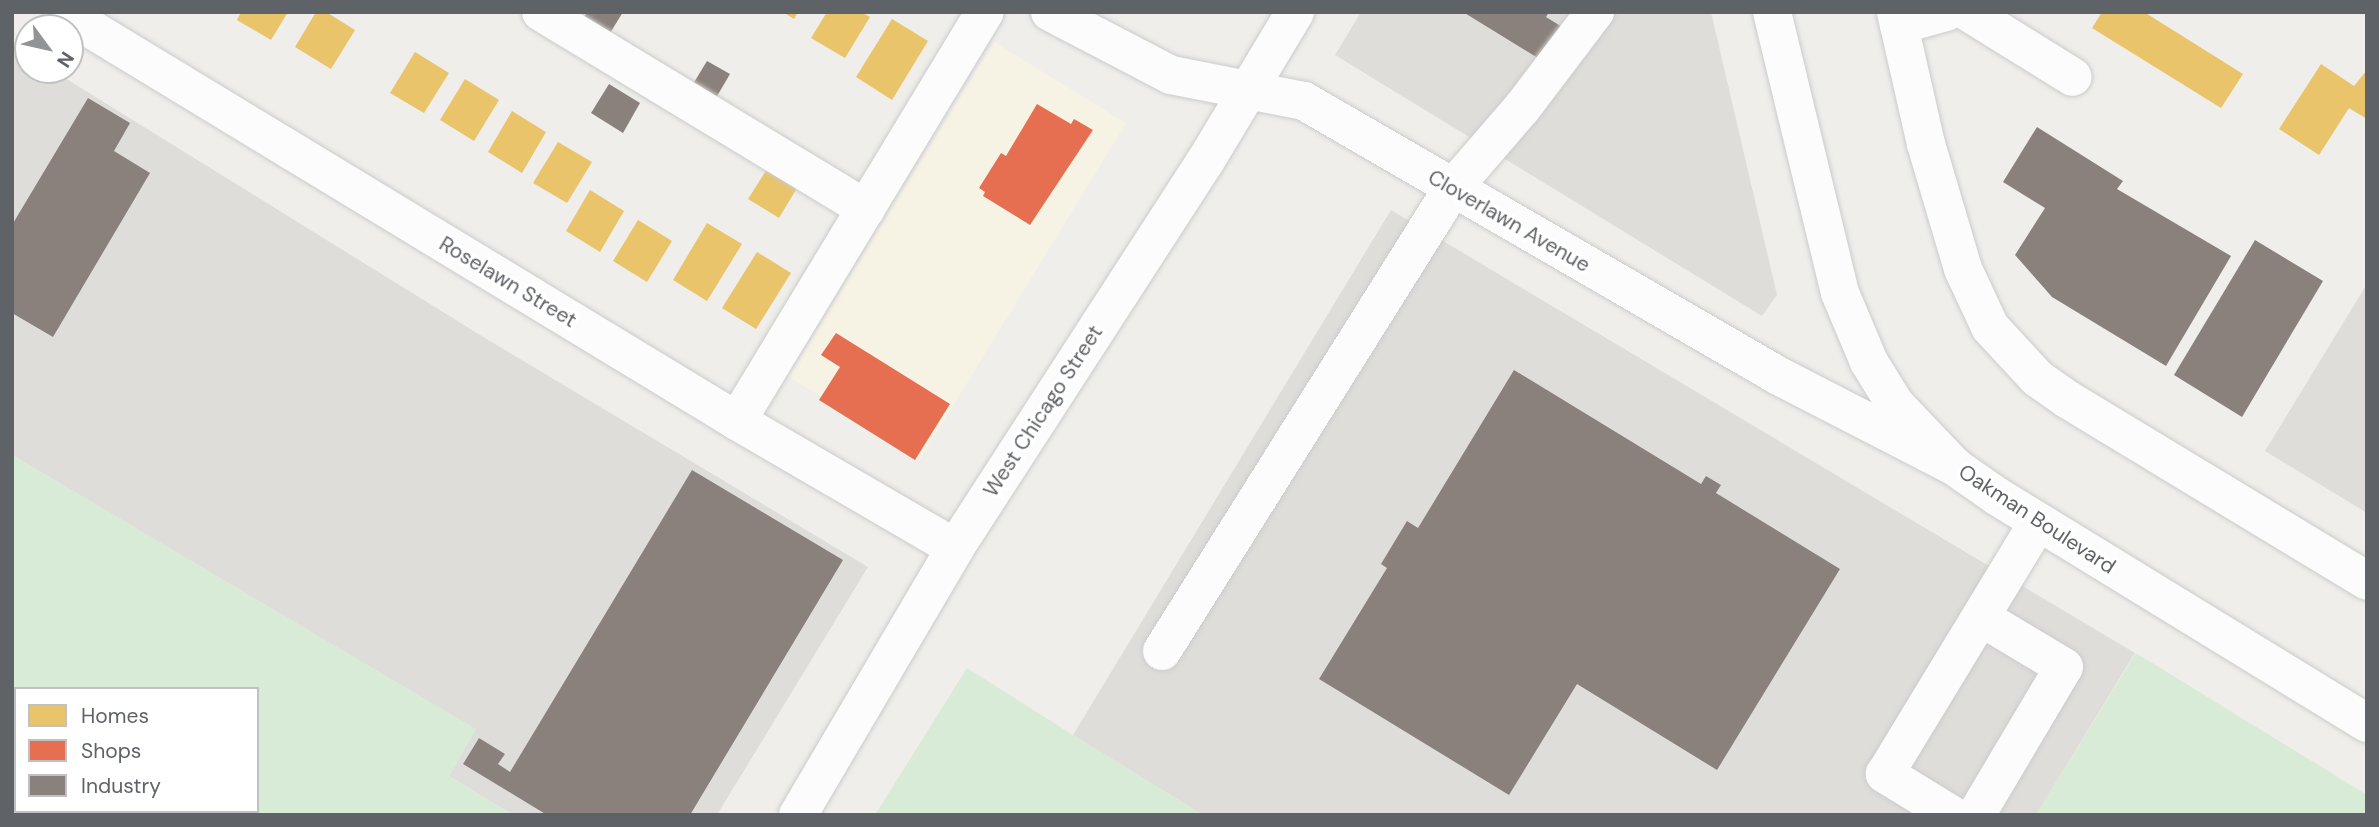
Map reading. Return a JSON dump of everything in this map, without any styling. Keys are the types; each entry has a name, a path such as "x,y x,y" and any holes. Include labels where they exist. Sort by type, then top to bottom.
{"street":[{"name":"Roselawn Street","path":"63,12 737,421 955,548"},
{"path":"541,12 866,209"},
{"path":"737,421 985,12"},
{"name":"Cloverlawn Avenue","path":"1050,12 1171,75 1304,101 1777,375 1955,467"},
{"name":"West Chicago Street","path":"798,815 955,548 1205,162 1295,12"},
{"path":"1162,651 1452,188 1522,108 1595,12"},
{"name":"Oakman Boulevard","path":"1772,12 1848,317 1869,362 1895,404 1955,467 2038,522 2367,723"},
{"path":"1946,12 1898,19 1926,144 1963,269 1977,304 2007,346 2037,378 2067,400 2367,581"},
{"path":"1968,12 2073,76"},
{"path":"1952,815 1885,774 2038,522"},
{"path":"1976,815 2064,667 1982,618"}],"shaded area":[{"path":"1361,12 1711,12 1777,295 1762,316 1335,55"},
{"path":"994,42 1126,123 921,458 789,377"},
{"path":"12,46 14,84 75,84 485,338 868,567 717,815 513,815 449,776 475,729 12,455"},
{"path":"1391,210 2135,653 2036,815 1203,815 1073,735"},
{"path":"2367,284 2367,513 2265,451"},
{"path":"12,749 14,813 213,815 12,815"}],"green space":[{"path":"12,455 476,729 449,776 513,815 213,815 210,813 259,813 259,687 14,687 14,750"},
{"path":"2136,653 2367,795 2367,815 2036,815"},
{"path":"967,668 1073,735 1203,815 875,815"}],"building: Homes":[{"path":"241,12 288,12 271,40 237,20"},
{"path":"316,12 326,12 355,30 331,69 295,47"},
{"path":"783,12 798,12 794,19"},
{"path":"827,12 861,12 870,17 845,58 811,38"},
{"path":"2102,12 2144,12 2243,74 2221,108 2092,28"},
{"path":"892,19 928,41 892,100 856,77"},
{"path":"415,52 449,73 424,113 390,93"},
{"path":"2321,64 2354,86 2367,70 2367,119 2349,108 2319,155 2279,129"},
{"path":"465,79 499,100 474,141 440,120"},
{"path":"512,111 546,132 522,173 488,152"},
{"path":"558,142 592,162 567,203 533,183"},
{"path":"767,169 797,188 779,218 748,199"},
{"path":"590,190 624,211 600,252 566,231"},
{"path":"638,220 672,241 647,282 613,261"},
{"path":"707,223 742,244 707,301 673,280"},
{"path":"757,252 791,273 756,329 722,308"}],"building: Shops":[{"path":"1037,104 1071,124 1074,119 1093,130 1030,225 983,196 985,192 979,188 1001,153 1006,156"},
{"path":"836,333 950,404 915,460 819,400 840,367 821,355"}],"building: Industry":[{"path":"587,12 623,12 607,38 581,22"},
{"path":"1463,12 1549,12 1546,17 1572,33 1551,66"},
{"path":"707,61 730,74 713,103 690,89"},
{"path":"609,84 640,103 623,133 591,113"},
{"path":"88,98 130,123 114,151 150,173 53,337 12,313 12,225"},
{"path":"2037,127 2123,181 2117,189 2231,256 2166,366 2052,297 2015,255 2045,208 2003,182"},
{"path":"2255,240 2323,281 2242,417 2174,375"},
{"path":"1514,370 1701,484 1706,476 1721,485 1716,493 1840,569 1717,770 1577,684 1509,795 1319,679 1387,568 1381,564 1407,521 1418,528"},
{"path":"692,470 843,560 690,815 547,815 463,764 479,738 505,754 498,764 510,772"}]}
